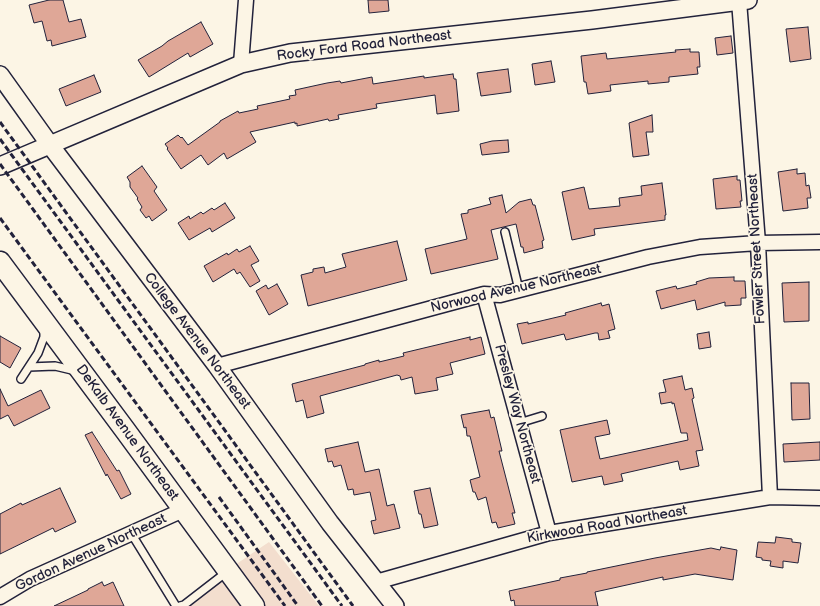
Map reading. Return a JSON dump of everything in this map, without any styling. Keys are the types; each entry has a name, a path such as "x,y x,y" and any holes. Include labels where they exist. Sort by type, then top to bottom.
{"main road":[{"name":"DeKalb Avenue Northeast","path":"0,262 254,606"}],"street":[{"path":"241,64 246,0"},
{"name":"Rocky Ford Road Northeast","path":"0,166 241,64 290,53 592,20 743,1"},
{"name":"Fowler Street Northeast","path":"743,1 758,243 770,497"},
{"name":"College Avenue Northeast","path":"0,75 50,145 217,366 330,523 395,606"},
{"name":"Norwood Avenue Northeast","path":"217,366 484,294 500,295 648,257 700,247 758,243 820,242"},
{"name":"Presley Way Northeast","path":"484,294 549,533"},
{"name":"Kirkwood Road Northeast","path":"376,582 549,533 770,497 820,498"},
{"name":"Gordon Avenue Northeast","path":"0,597 30,580 183,510"}],"lane":[{"path":"505,232 519,290"},
{"path":"21,379 41,347 44,338 44,321"},
{"path":"29,367 55,366 83,373"},
{"path":"519,423 542,416"},
{"path":"131,533 176,606"},
{"path":"180,606 184,605 228,571"}],"shaded area":[{"path":"269,542 319,606 174,606"}],"building":[{"path":"49,0 63,0 69,22 81,19 86,37 52,46 51,40 47,41 42,21 34,23 29,5"},
{"path":"368,0 388,0 389,11 369,13"},
{"path":"201,22 213,44 190,57 188,53 149,77 138,60"},
{"path":"808,27 811,59 790,62 786,29"},
{"path":"731,36 733,53 717,55 715,38"},
{"path":"690,49 690,52 699,52 700,67 697,67 698,74 669,77 669,82 648,84 648,81 610,85 611,91 588,94 586,82 584,82 581,56 606,53 607,59 676,52 675,50"},
{"path":"551,61 555,82 535,85 532,64"},
{"path":"508,69 511,92 481,96 477,73"},
{"path":"453,74 454,79 456,79 459,111 437,114 435,95 376,104 377,108 338,115 339,119 329,121 328,119 297,126 297,123 295,124 295,122 250,132 256,142 227,159 224,153 208,165 201,155 181,169 165,144 178,135 181,138 182,137 188,145 220,121 238,111 239,113 258,109 257,106 290,99 289,96 296,95 295,90 327,83 340,81 341,83 372,77 373,84 424,76 424,78"},
{"path":"94,75 101,92 66,106 59,89"},
{"path":"652,115 653,132 646,132 649,155 633,157 629,123"},
{"path":"508,140 509,152 482,155 480,144 492,141"},
{"path":"142,166 157,187 154,191 167,210 152,221 149,216 146,218 140,210 142,207 137,199 138,198 130,187 130,182 127,177"},
{"path":"797,169 797,174 805,173 806,186 809,185 811,198 807,198 808,208 783,211 778,172"},
{"path":"737,176 737,180 740,180 742,201 740,201 741,207 716,209 713,179"},
{"path":"662,183 666,215 665,220 594,229 595,235 572,240 562,192 584,187 589,209 620,206 619,198 642,195 641,186"},
{"path":"502,195 506,213 519,202 531,199 533,205 535,205 544,240 542,241 543,248 524,253 523,247 521,247 516,224 491,230 498,259 431,274 425,249 467,239 461,214 468,213 468,210 491,204 489,198"},
{"path":"225,203 235,218 212,232 210,228 189,240 178,223 189,216 190,219 201,212 203,214 212,208 214,210"},
{"path":"397,241 407,280 308,306 301,275 313,272 313,269 324,267 325,273 346,267 342,254"},
{"path":"250,246 259,261 251,265 260,281 250,287 240,272 237,274 234,269 213,282 204,266 227,253 228,255 237,249 239,252"},
{"path":"734,277 734,281 745,281 746,298 741,298 741,305 725,306 725,302 697,310 695,300 661,309 656,291 676,286 677,289 697,284 696,282 709,278"},
{"path":"809,282 809,321 784,322 782,283"},
{"path":"277,284 288,304 269,315 256,291 266,285 268,289"},
{"path":"601,303 602,306 609,304 615,329 608,331 610,338 599,340 598,333 595,333 566,340 564,334 522,344 517,324 528,322 528,324 566,315 565,313"},
{"path":"709,332 711,347 699,349 697,334"},
{"path":"0,336 21,348 10,368 0,362"},
{"path":"470,337 470,340 481,337 485,354 450,363 453,374 436,378 438,390 415,394 412,377 401,380 400,376 397,375 320,396 324,413 307,418 303,400 296,402 292,384 379,360 379,362 404,356 403,353"},
{"path":"682,376 685,390 692,388 694,398 692,399 703,450 696,451 699,466 680,470 678,461 621,474 623,481 604,485 602,476 572,482 560,430 607,420 610,434 595,437 600,459 688,440 687,433 681,433 674,403 661,404 659,393 666,392 663,380"},
{"path":"791,383 809,383 810,419 792,420"},
{"path":"0,389 8,406 41,390 50,408 14,426 8,415 0,419"},
{"path":"489,410 491,418 494,417 502,451 499,451 515,513 512,513 515,524 498,528 496,522 492,523 486,497 478,500 475,492 473,492 470,480 480,477 470,436 467,436 466,427 464,428 461,415"},
{"path":"92,432 117,471 119,470 131,494 121,499 107,474 106,476 85,435"},
{"path":"358,442 365,472 379,469 387,506 394,504 400,528 374,534 371,521 376,520 370,492 354,495 353,489 348,490 341,465 334,467 332,461 328,462 325,449"},
{"path":"820,442 820,460 784,462 783,444"},
{"path":"60,488 76,522 55,532 53,528 0,554 0,514 21,503 22,505"},
{"path":"430,488 438,525 424,528 414,491"},
{"path":"776,537 792,539 792,542 801,543 798,563 783,561 783,568 770,566 771,561 762,560 762,558 756,557 758,542 775,543"},
{"path":"721,547 737,550 733,580 695,574 663,580 663,577 595,592 598,606 515,606 514,600 511,601 509,591 560,580 560,578 587,572 711,548 720,550"},
{"path":"102,582 104,586 113,582 124,606 54,606 88,590"}],"railway":[{"path":"0,122 353,606"},
{"path":"0,139 342,606"},
{"path":"0,164 322,606"},
{"path":"0,218 285,606"},
{"path":"219,497 298,606"}]}
